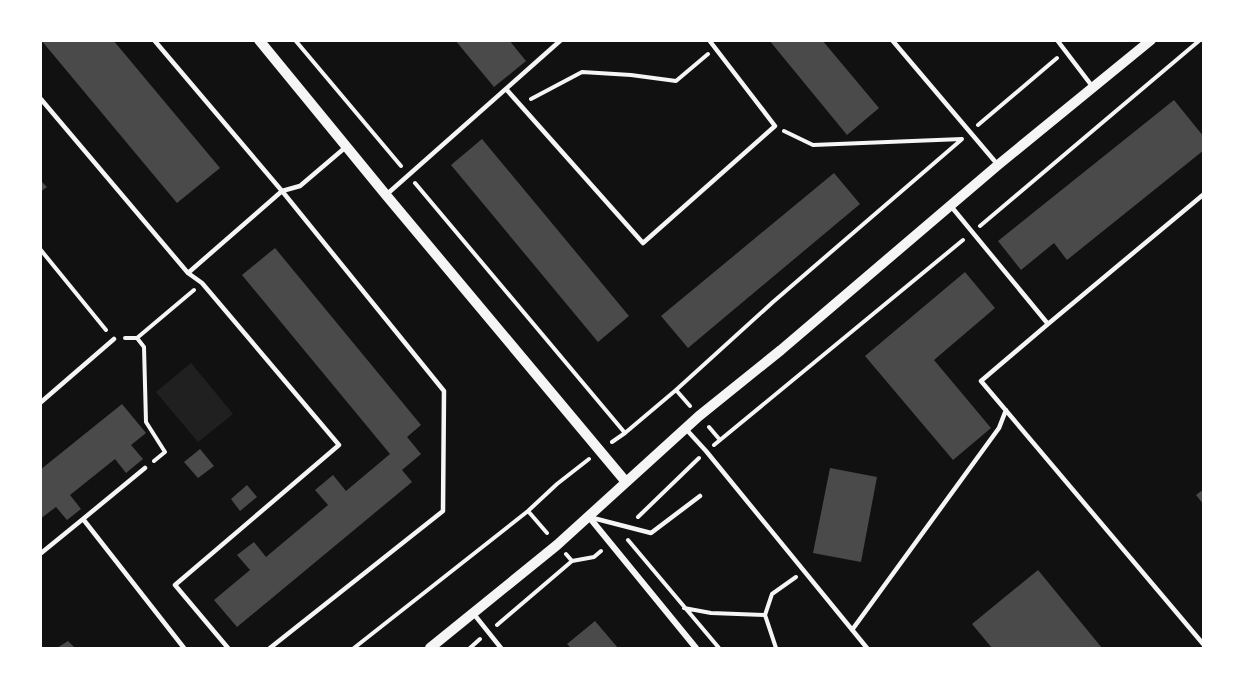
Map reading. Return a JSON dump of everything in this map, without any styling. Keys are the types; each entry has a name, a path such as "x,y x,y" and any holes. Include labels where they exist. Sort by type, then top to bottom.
{"street":[{"path":"259,40 626,482"},
{"path":"430,648 589,517 699,416 1151,40"},
{"path":"589,517 696,648"}],"lane":[{"path":"154,40 282,191 444,391 443,511 270,648"},
{"path":"386,195 561,40"},
{"path":"506,89 643,243 775,126 709,40"},
{"path":"892,40 998,165"},
{"path":"1057,40 1094,88"},
{"path":"40,98 188,273 202,283 339,445 175,585 228,648"},
{"path":"188,273 282,191 300,186 347,146"},
{"path":"1203,194 981,381 1203,645"},
{"path":"950,205 1048,324"},
{"path":"40,403 114,339"},
{"path":"852,630 999,428 1006,410"},
{"path":"685,428 867,648"},
{"path":"40,554 145,468"},
{"path":"589,517 651,533 700,496"},
{"path":"83,519 184,648"},
{"path":"473,613 501,648"}],"path":[{"path":"295,40 625,433"},
{"path":"520,105 582,72 676,81 715,48"},
{"path":"975,128 1062,55"},
{"path":"775,126 813,145 976,138"},
{"path":"354,648 528,511 557,484 625,433 966,136"},
{"path":"40,249 114,339 137,338 202,283"},
{"path":"137,338 144,347 146,422 165,452 145,468"},
{"path":"676,390 720,440"},
{"path":"622,533 718,648"},
{"path":"470,648 572,561"},
{"path":"776,648 765,615 772,594 804,572"},
{"path":"684,608 711,613 765,615"}],"shaded area":[{"path":"191,363 233,414 198,442 156,392"}],"building":[{"path":"41,40 113,40 220,168 177,203"},
{"path":"455,40 509,40 526,61 494,87"},
{"path":"769,40 822,40 879,108 847,135"},
{"path":"1174,100 1204,137 1204,150 1067,260 1054,243 1021,270 998,241"},
{"path":"482,139 629,316 598,342 451,165"},
{"path":"834,173 860,204 688,348 661,316"},
{"path":"40,180 47,187 40,192"},
{"path":"275,248 421,425 407,437 421,454 402,470 412,482 237,627 214,600 250,570 237,555 254,542 266,557 328,505 315,490 333,475 346,491 390,454 242,275"},
{"path":"965,272 995,308 934,360 991,428 953,460 865,356"},
{"path":"122,404 146,433 131,445 143,459 126,473 115,459 70,495 81,509 67,520 56,507 40,519 40,470"},
{"path":"200,449 214,466 198,478 184,462"},
{"path":"830,468 877,477 861,562 813,553"},
{"path":"247,485 257,497 240,511 231,499"},
{"path":"1204,489 1204,505 1196,495"},
{"path":"1038,570 1102,648 992,648 972,624"},
{"path":"595,621 618,648 571,648 567,644"},
{"path":"68,641 75,648 57,648"}]}
